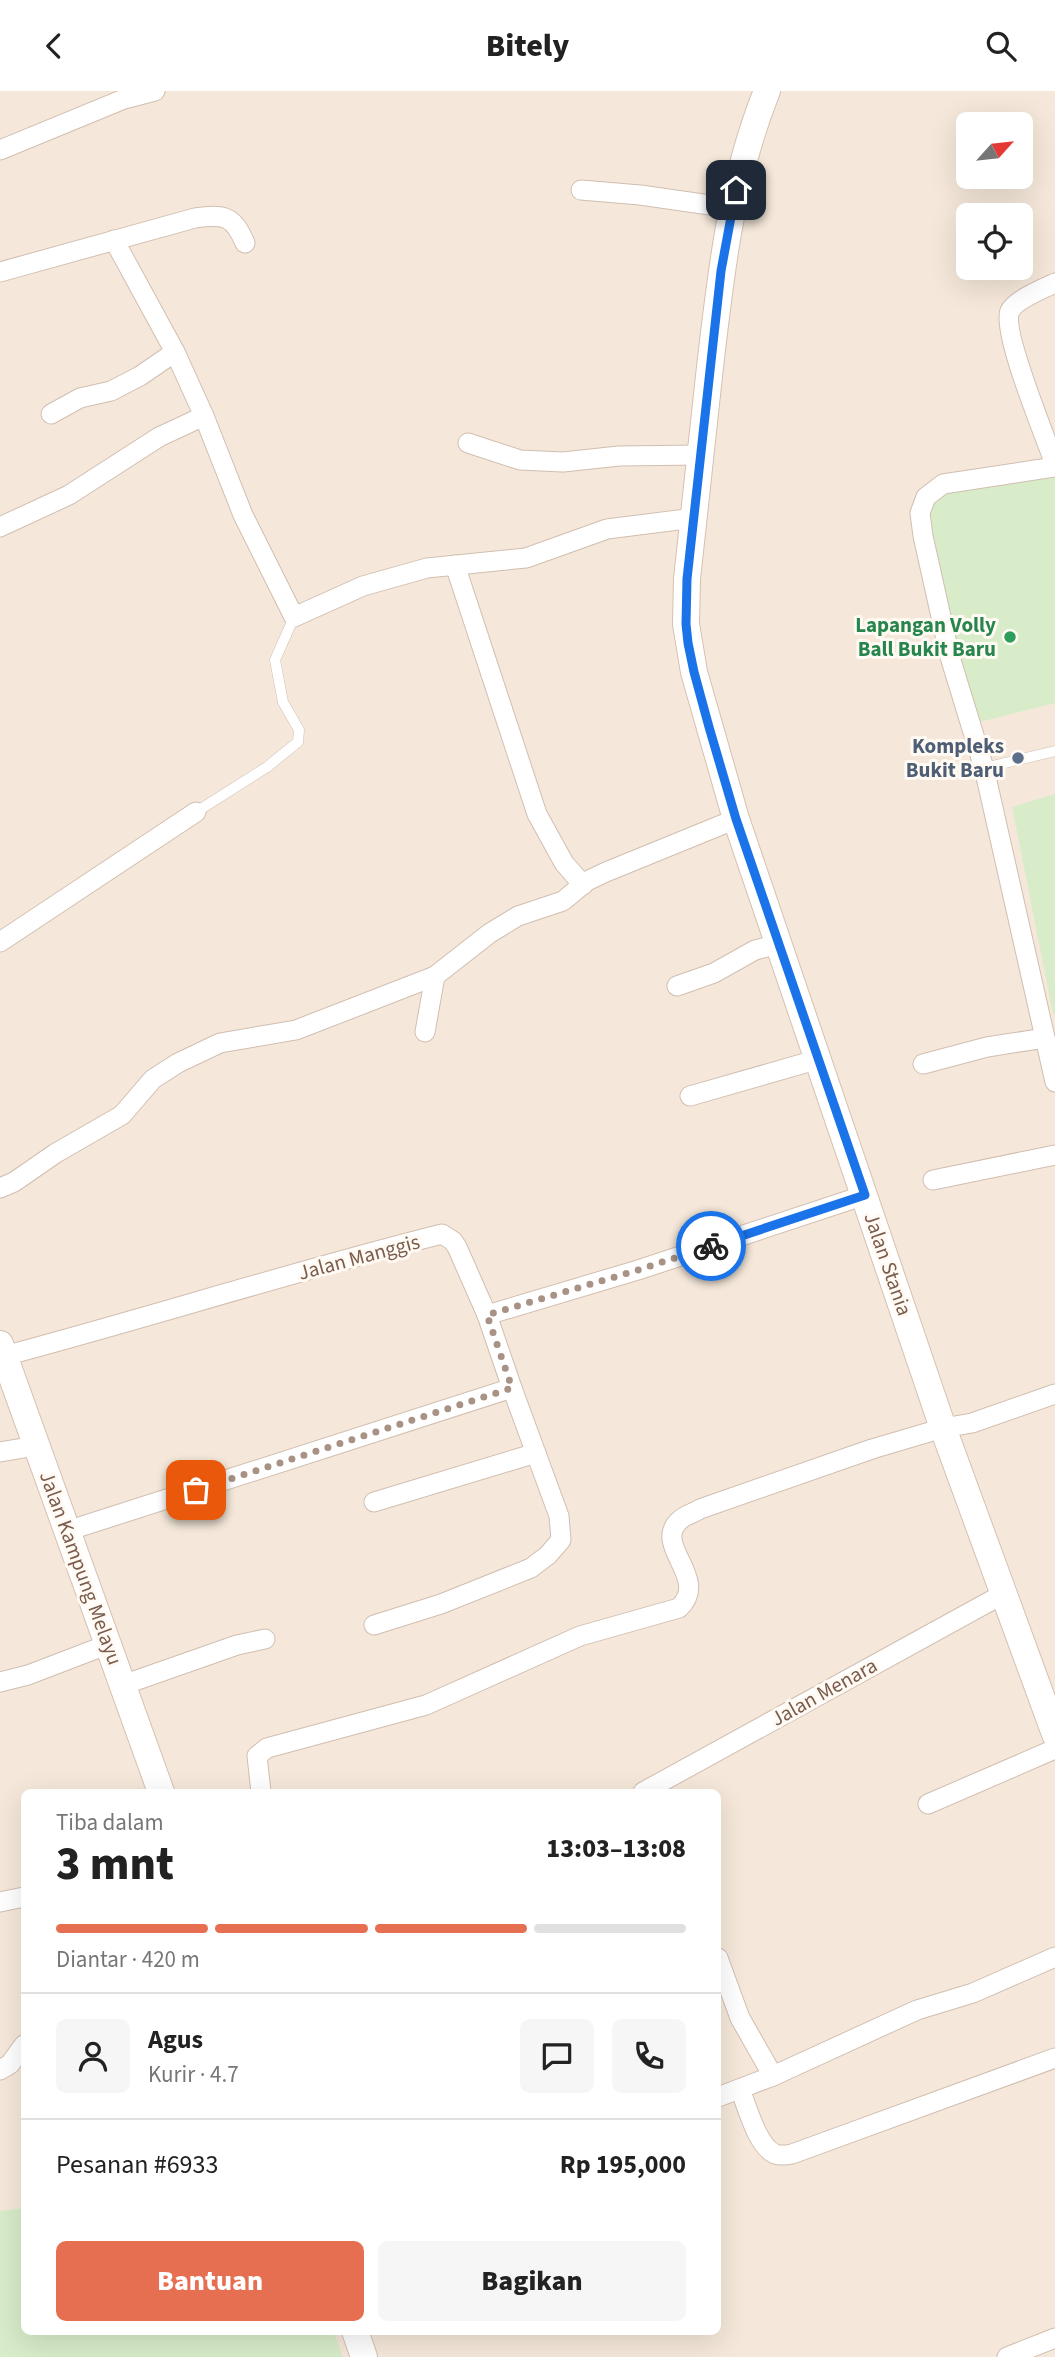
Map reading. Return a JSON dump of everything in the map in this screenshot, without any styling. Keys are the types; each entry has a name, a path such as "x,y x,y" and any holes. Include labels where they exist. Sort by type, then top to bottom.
{"street":[{"path":"0,150 124,99 155,91"},
{"name":"Jalan Stania","path":"766,91 752,127 732,208 721,271 687,579 688,643 736,819 943,1428 1055,1734"},
{"path":"581,190 732,208"},
{"path":"0,272 214,215 222,216 238,225 245,243"},
{"path":"114,240 175,352 204,416 243,515 294,617 363,586 427,568 526,558 607,529 694,518"},
{"path":"1055,282 1015,305 1009,312 1009,327 1019,365 1055,466 943,484 926,496 920,513 950,657 986,777 1050,1049 1055,1082"},
{"path":"51,414 80,398 111,391 140,376 175,352"},
{"path":"0,527 79,490 159,437 204,416"},
{"path":"468,443 520,460 563,462 619,456 701,455"},
{"path":"455,565 537,814 564,863 583,885"},
{"path":"0,942 196,812"},
{"path":"0,1188 122,1115 153,1079 178,1063 220,1043 296,1030 435,976 499,927 518,916 563,901 606,872 736,819"},
{"path":"677,986 714,973 755,950 780,944"},
{"path":"425,1032 435,976"},
{"path":"923,1064 987,1047 1050,1049"},
{"path":"690,1096 819,1059"},
{"path":"933,1180 1055,1155"},
{"path":"374,1625 441,1604 531,1568 561,1540 559,1516 487,1315 638,1270 865,1195"},
{"name":"Jalan Manggis","path":"2,1350 442,1234 457,1247 487,1315"},
{"name":"Jalan Kampung Melayu","path":"2,1350 160,1789"},
{"path":"67,1531 512,1388"},
{"path":"261,1789 257,1756 267,1748 426,1705 580,1636 679,1608 687,1600 690,1590 671,1538 672,1529 680,1519 700,1509 872,1449 943,1428 972,1423 1055,1394"},
{"path":"0,1452 36,1446"},
{"path":"374,1502 536,1453"},
{"name":"Jalan Menara","path":"648,1789 1005,1593"},
{"path":"123,1685 237,1645 264,1639"},
{"path":"0,1682 28,1675 109,1644"},
{"path":"928,1804 1055,1749"},
{"path":"0,1902 21,1898"},
{"path":"721,2096 773,2076 917,2010 973,1993 1055,1957"},
{"path":"721,1966 740,2018 773,2076"},
{"path":"0,2070 10,2064 21,2049"},
{"path":"740,2089 758,2133 768,2148 775,2154 783,2155 925,2107 1055,2058"},
{"path":"356,2335 364,2357"},
{"path":"1007,2357 1055,2338"}],"lane":[{"path":"196,812 267,767 299,742 299,730 284,702 275,660 294,617"},
{"path":"986,777 1055,751"}],"shaded area":[{"path":"0,91 1055,91 1055,2357 0,2357"}],"green space":[{"path":"1055,470 1055,703 964,726 919,497"},
{"path":"1055,794 1055,1014 1053,1014 1012,807"},
{"path":"21,2208 21,2335 335,2335 343,2357 0,2357 0,2211"}],"way so far":[{"path":"196,1490 512,1388 487,1315 711,1246"}],"place":[{"name":"Lapangan Volly Ball Bukit Baru","path":"1010,637"},
{"name":"Kompleks Bukit Baru","path":"1018,758"}],"route":[{"path":"711,1246 865,1195 736,819 688,643 687,579 721,271 736,190"}]}
